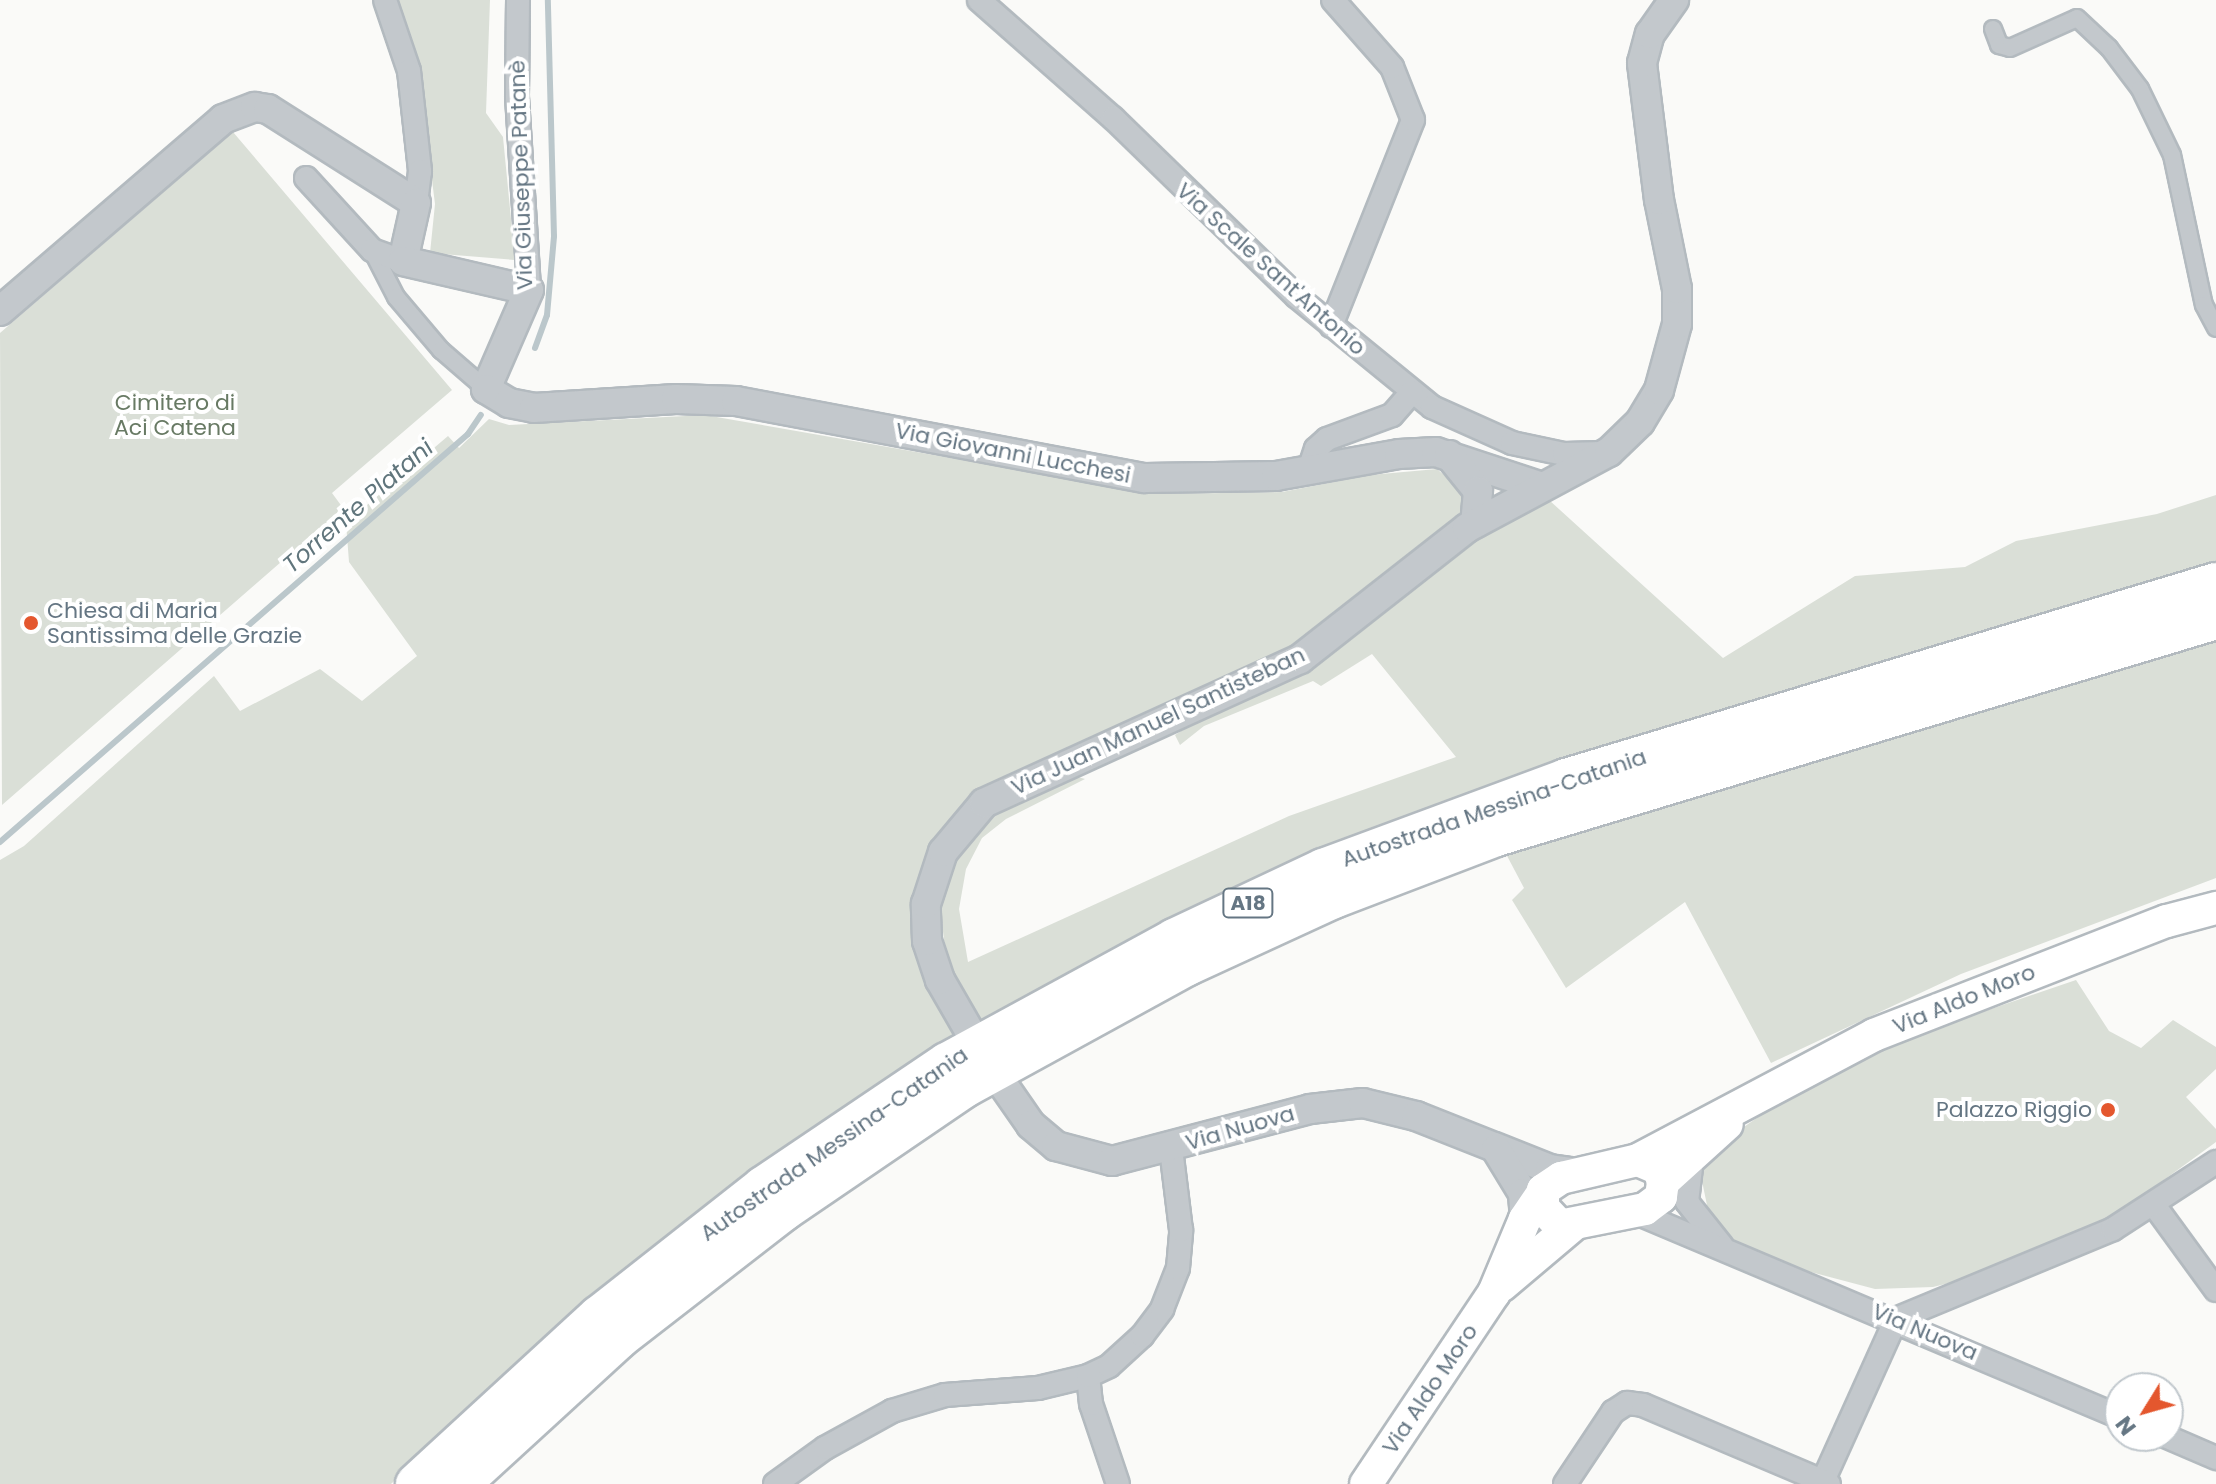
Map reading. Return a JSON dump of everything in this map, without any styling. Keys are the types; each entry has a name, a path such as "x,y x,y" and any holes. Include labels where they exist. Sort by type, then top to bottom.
{"highway":[{"name":"Autostrada Messina-Catania","path":"416,1484 599,1316 763,1187 947,1063 1174,939 1323,869 1539,788 2216,583"},
{"name":"Autostrada Messina-Catania","path":"460,1484 618,1339 783,1211 963,1088 1188,965 1334,898 1496,836 2216,619"}],"main road":[{"path":"2167,921 2216,893"},
{"path":"2167,921 2216,908"},
{"name":"Via Aldo Moro","path":"1767,1092 1917,1017 2167,921"},
{"path":"1494,1293 1573,1225 1645,1209 1661,1197 1675,1192 1692,1159 1767,1092"},
{"path":"1494,1293 1529,1203 1552,1182 1638,1160 1767,1092"},
{"path":"1638,1160 1659,1169 1675,1192"},
{"path":"1529,1203 1549,1219 1573,1225"},
{"name":"Via Aldo Moro","path":"1366,1484 1494,1293"}],"street":[{"path":"385,0 409,71 420,171 403,261"},
{"name":"Via Giuseppe Patanè","path":"486,389 529,290 517,97 518,0"},
{"name":"Via Scale Sant'Antonio","path":"979,0 1113,118 1194,202 1331,326 1412,392 1471,428 1573,461"},
{"path":"1331,326 1413,120 1392,67 1333,0"},
{"name":"Via Juan Manuel Santisteban","path":"970,1032 940,980 927,941 926,904 943,852 968,817 1019,783 1300,659 1475,523 1539,486 1573,461 1609,452 1640,422 1659,390 1677,324 1677,289 1659,200 1642,63 1650,34 1674,0"},
{"path":"1993,29 1999,45 2010,48 2077,18 2109,48 2140,89 2172,155 2204,305 2216,328"},
{"path":"0,311 237,110 268,109 416,203"},
{"path":"306,178 372,250 396,297 441,350 486,389"},
{"path":"372,250 403,261 529,290"},
{"name":"Via Giovanni Lucchesi","path":"486,389 509,403 534,408 676,399 736,401 1145,478 1276,476 1399,454 1449,455 1539,486"},
{"path":"1309,470 1316,449 1327,439 1392,415 1412,392"},
{"path":"1449,455 1478,491 1475,523"},
{"name":"Via Nuova","path":"1006,1089 1031,1125 1056,1146 1087,1157 1112,1161 1171,1148 1310,1109 1363,1103 1416,1116 1496,1149 1579,1173"},
{"path":"775,1484 825,1448 892,1411 945,1395 1038,1388 1088,1376 1109,1366 1142,1336 1162,1309 1178,1268 1181,1230 1171,1148"},
{"path":"1496,1149 1529,1203"},
{"path":"1565,1484 1613,1412 1627,1403 1643,1405 1826,1483 1896,1319 2026,1269 2154,1205 2216,1162"},
{"path":"1675,1192 1729,1252"},
{"path":"2154,1205 2216,1290"},
{"name":"Via Nuova","path":"1632,1211 1896,1319 2104,1410"},
{"path":"1088,1376 1091,1404 1118,1484"},
{"path":"2184,1444 2216,1458"}],"green space":[{"path":"396,0 490,0 486,113 503,137 515,260 430,253 435,204 416,53"},
{"name":"Cimitero di Aci Catena","path":"233,132 452,390 332,493 343,508 2,805 0,333"},
{"path":"705,415 1156,494 1282,492 1370,475 1437,469 1460,489 1464,504 1459,518 1300,647 1013,772 978,793 947,823 923,862 913,903 921,971 958,1038 528,1355 391,1484 0,1484 0,860 24,846 214,676 240,711 320,669 362,701 417,656 349,562 346,523 448,436 459,448 489,419 509,425"},
{"path":"2216,495 2216,567 977,1026 948,976 940,905 963,841 990,812 1071,775 1085,779 1006,819 982,838 966,869 959,909 968,962 1289,816 1456,757 1372,654 1321,686 1313,681 1204,726 1180,745 1175,735 1528,505 1549,500 1723,658 1855,576 1965,567 2016,541 2157,514"},
{"path":"2216,638 2216,878 1961,974 1771,1063 1685,902 1566,988 1512,900 1524,888 1505,852"},
{"path":"2076,980 2109,1031 2141,1048 2173,1020 2216,1047 2216,1069 2186,1097 2216,1129 2216,1142 2113,1217 1998,1271 1933,1287 1875,1289 1807,1271 1724,1241 1709,1215 1701,1176 1705,1162 1728,1138 1777,1104 1915,1035"}],"waterway":[{"name":"Torrente Platani","path":"535,348 547,315 554,236 548,0"},
{"name":"Torrente Platani","path":"0,842 468,434 481,415"}],"place":[{"name":"Chiesa di Maria Santissima delle Grazie","path":"31,623"},
{"name":"Palazzo Riggio","path":"2108,1110"}]}
